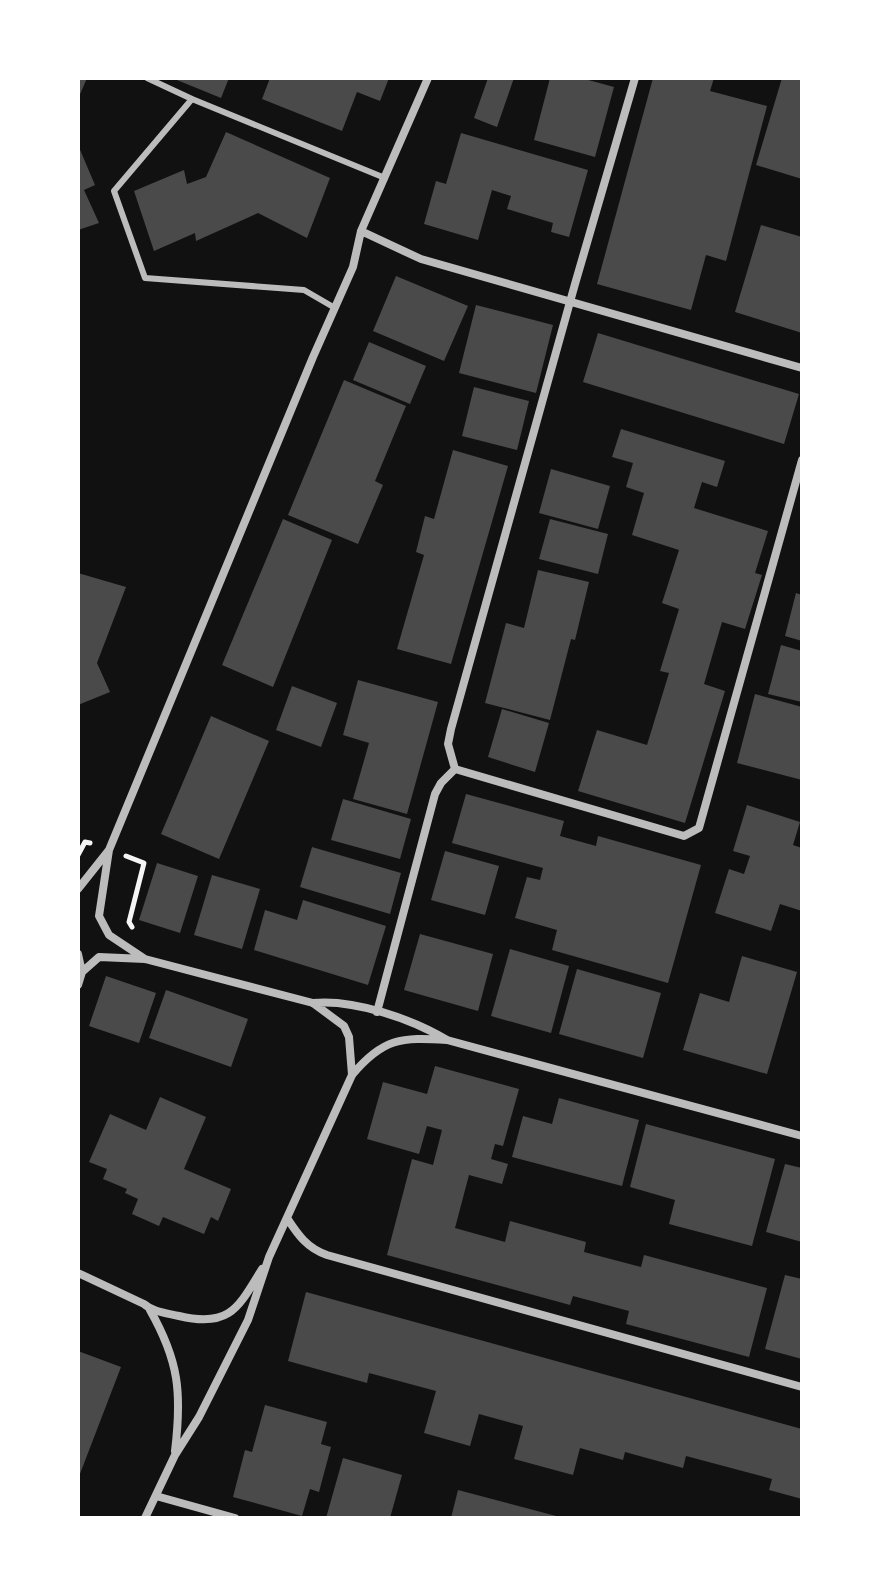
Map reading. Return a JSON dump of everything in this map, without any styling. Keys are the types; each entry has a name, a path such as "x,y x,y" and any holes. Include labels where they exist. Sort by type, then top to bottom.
{"street":[{"path":"145,959 109,935 99,916 109,850 353,267 361,231 428,78"},
{"path":"455,769 448,744 451,729 635,78"},
{"path":"361,231 421,259 802,368"},
{"path":"455,769 684,836 699,828 802,460"},
{"path":"377,1012 435,794 447,775 455,769"},
{"path":"78,889 109,850"},
{"path":"78,954 82,972 78,985"},
{"path":"82,972 99,957 145,959 313,1003 330,1002 377,1012 425,1026 447,1040"},
{"path":"313,1003 344,1026 349,1037 352,1075"},
{"path":"150,1310 198,1321 225,1317 238,1309 269,1257 352,1075 370,1054 392,1043 420,1038 447,1040 802,1136"},
{"path":"287,1218 299,1236 314,1250 327,1255 802,1387"},
{"path":"145,1518 175,1455 199,1417 248,1320 269,1257"},
{"path":"78,1273 144,1304 150,1310 172,1353 179,1389 175,1455"},
{"path":"156,1496 235,1518"}],"lane":[{"path":"147,78 385,178"},
{"path":"192,99 114,191 145,278 304,290 335,308"}],"building":[{"path":"78,78 87,78 78,99"},
{"path":"172,78 229,78 221,98"},
{"path":"270,78 389,78 380,101 357,92 342,131 262,99"},
{"path":"488,78 514,78 497,127 474,118"},
{"path":"550,78 581,78 614,87 595,157 534,140"},
{"path":"653,78 714,78 710,91 767,106 726,261 706,255 691,310 597,284"},
{"path":"782,78 802,79 802,179 756,165"},
{"path":"226,132 330,178 307,238 258,213 196,241 195,233 154,251 134,191 184,170 187,184 206,177"},
{"path":"461,133 588,170 569,237 551,232 553,223 507,209 511,196 492,190 478,240 424,224 436,181 446,184"},
{"path":"78,145 95,185 84,190 99,223 78,230"},
{"path":"761,225 802,237 802,333 735,312"},
{"path":"396,276 468,306 444,361 373,331"},
{"path":"476,305 553,325 536,393 459,373"},
{"path":"598,333 799,394 784,444 583,382"},
{"path":"369,342 426,366 410,404 353,380"},
{"path":"344,380 406,406 375,481 383,485 358,544 288,515"},
{"path":"474,387 529,401 517,450 462,436"},
{"path":"621,429 725,461 717,487 702,482 694,508 768,531 755,573 762,575 745,629 722,622 704,684 725,691 685,823 578,791 597,730 647,745 669,673 660,671 679,609 662,603 679,550 632,535 644,493 626,487 633,463 612,457"},
{"path":"453,450 508,466 451,664 397,649 424,555 416,552 425,516 434,519"},
{"path":"551,469 610,486 598,529 539,513"},
{"path":"283,519 332,540 273,687 222,665"},
{"path":"550,519 608,534 598,574 539,559"},
{"path":"538,570 589,582 550,720 485,703 506,623 524,628"},
{"path":"78,573 126,587 97,663 110,692 78,705"},
{"path":"796,593 802,595 802,641 785,636"},
{"path":"781,645 802,651 802,702 768,694"},
{"path":"358,680 438,702 407,814 353,799 369,743 343,735"},
{"path":"292,686 337,703 321,747 276,730"},
{"path":"755,694 802,707 802,780 737,763"},
{"path":"502,709 549,723 535,772 488,757"},
{"path":"211,716 269,741 219,859 161,834"},
{"path":"466,794 564,821 560,836 596,846 598,836 701,865 668,983 552,950 557,930 515,918 527,877 540,880 543,868 452,843"},
{"path":"343,799 411,819 400,859 331,840"},
{"path":"747,805 800,822 793,845 802,848 802,911 780,904 771,931 715,913 729,869 744,874 750,856 733,851"},
{"path":"312,847 401,873 390,914 300,887"},
{"path":"445,851 499,866 485,915 431,900"},
{"path":"157,863 198,876 180,933 139,920"},
{"path":"212,875 260,889 242,949 194,935"},
{"path":"303,900 386,926 368,985 254,950 265,910 297,920"},
{"path":"420,934 493,954 478,1011 404,990"},
{"path":"510,949 569,966 551,1033 491,1016"},
{"path":"742,956 797,972 767,1074 683,1050 700,993 729,1002"},
{"path":"577,969 661,993 643,1058 559,1034"},
{"path":"106,976 156,993 139,1043 89,1026"},
{"path":"166,990 248,1019 231,1067 149,1038"},
{"path":"435,1066 519,1089 503,1146 495,1144 491,1159 508,1164 502,1184 469,1175 455,1228 505,1242 510,1221 586,1242 584,1252 641,1267 644,1255 767,1288 749,1357 626,1324 629,1311 573,1296 570,1305 387,1255 412,1159 433,1165 442,1130 427,1126 419,1154 367,1139 383,1082 427,1094"},
{"path":"160,1097 206,1117 184,1169 231,1189 218,1221 211,1217 204,1234 163,1217 159,1226 132,1214 138,1199 125,1193 127,1189 103,1179 107,1169 89,1162 110,1114 146,1130"},
{"path":"559,1098 639,1120 622,1186 512,1157 523,1116 552,1124"},
{"path":"646,1124 775,1159 752,1246 669,1224 675,1200 630,1187"},
{"path":"785,1164 802,1168 802,1242 766,1232"},
{"path":"785,1275 802,1279 802,1359 765,1349"},
{"path":"306,1292 802,1429 802,1499 769,1490 772,1479 686,1456 683,1468 625,1452 623,1460 580,1448 573,1475 514,1459 523,1426 479,1414 470,1446 424,1433 436,1391 369,1373 367,1383 288,1361"},
{"path":"78,1351 121,1367 78,1479"},
{"path":"265,1405 327,1422 321,1444 331,1447 319,1492 310,1489 302,1516 233,1497 245,1450 252,1452"},
{"path":"343,1458 402,1475 390,1518 326,1518"},
{"path":"458,1490 560,1517 560,1518 451,1518"}]}
